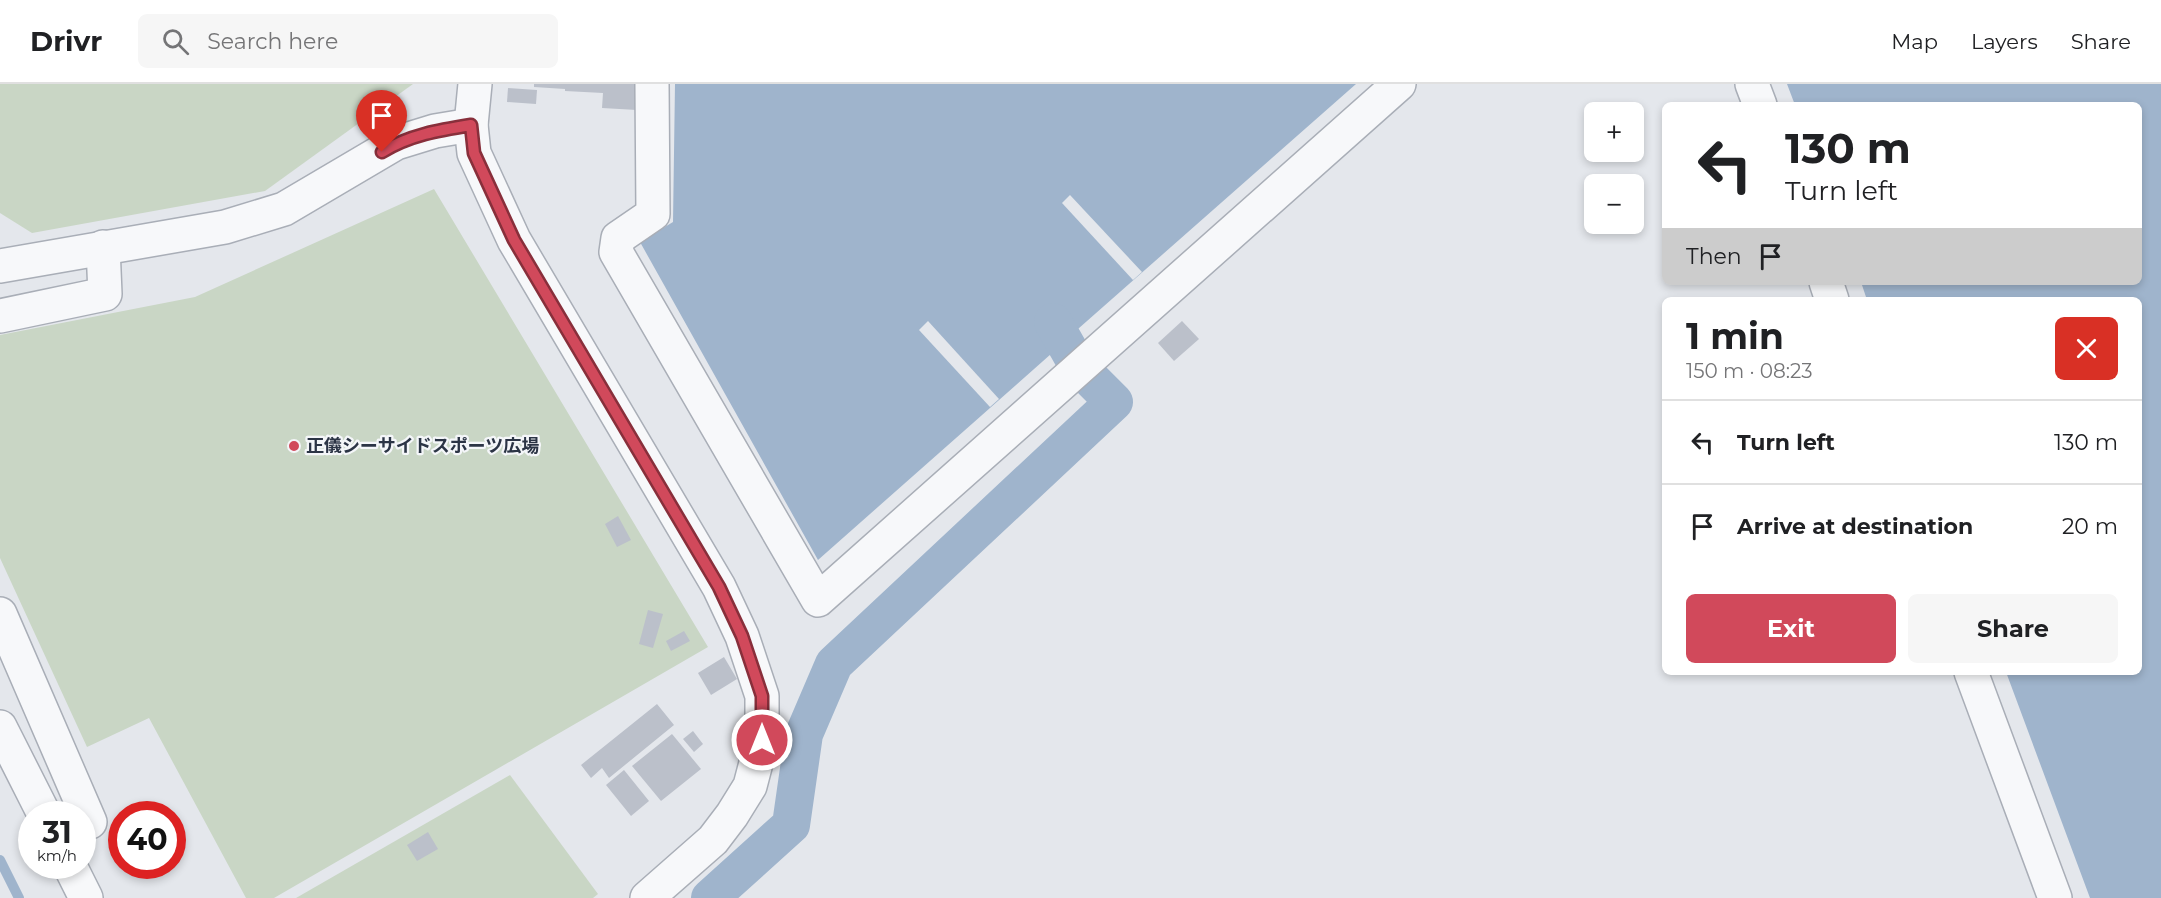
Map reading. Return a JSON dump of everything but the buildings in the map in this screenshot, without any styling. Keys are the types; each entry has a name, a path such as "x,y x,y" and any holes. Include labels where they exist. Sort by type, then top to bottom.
{"street":[{"path":"475,84 471,125 474,153 514,240 719,587 742,636 762,696 762,740 750,786 713,840 647,898"},
{"path":"652,84 653,214 618,238 616,252 818,600 1399,84"},
{"path":"1752,84 1759,102"},
{"path":"0,266 225,227 284,209 396,143 435,131 471,125"},
{"path":"0,316 105,294 104,247"},
{"path":"0,614 81,801"},
{"path":"1972,675 2055,898"},
{"path":"0,727 38,801"},
{"path":"76,879 86,898"}],"green space":[{"path":"0,84 413,84 265,191 32,233 0,213"},
{"name":"正儀シーサイドスポーツ広場","path":"434,189 708,647 274,898 246,898 149,718 87,747 0,558 0,335 195,297"},
{"path":"510,775 598,894 593,898 296,898"}],"water":[{"path":"675,84 1356,84 1070,336 1075,343 1064,352 1060,346 818,560 640,242 673,222"},
{"path":"1787,84 2161,84 2161,898 2090,898 2007,675 2142,675 2142,297 1866,297 1862,285 2142,285 2142,102 1794,102"}],"pier":[{"path":"1070,195 1142,272 1133,280 1062,203"},
{"path":"928,321 999,399 990,407 919,330"}],"waterway":[{"path":"710,898 791,825 804,734 834,664 1114,402 1078,366 1053,322"},
{"path":"0,860 19,898"}],"place":[{"name":"正儀シーサイドスポーツ広場","path":"294,446"}],"route":[{"path":"382,152 396,143 435,131 471,125 474,153 514,240 727,603 742,636 762,696 762,740"}]}
